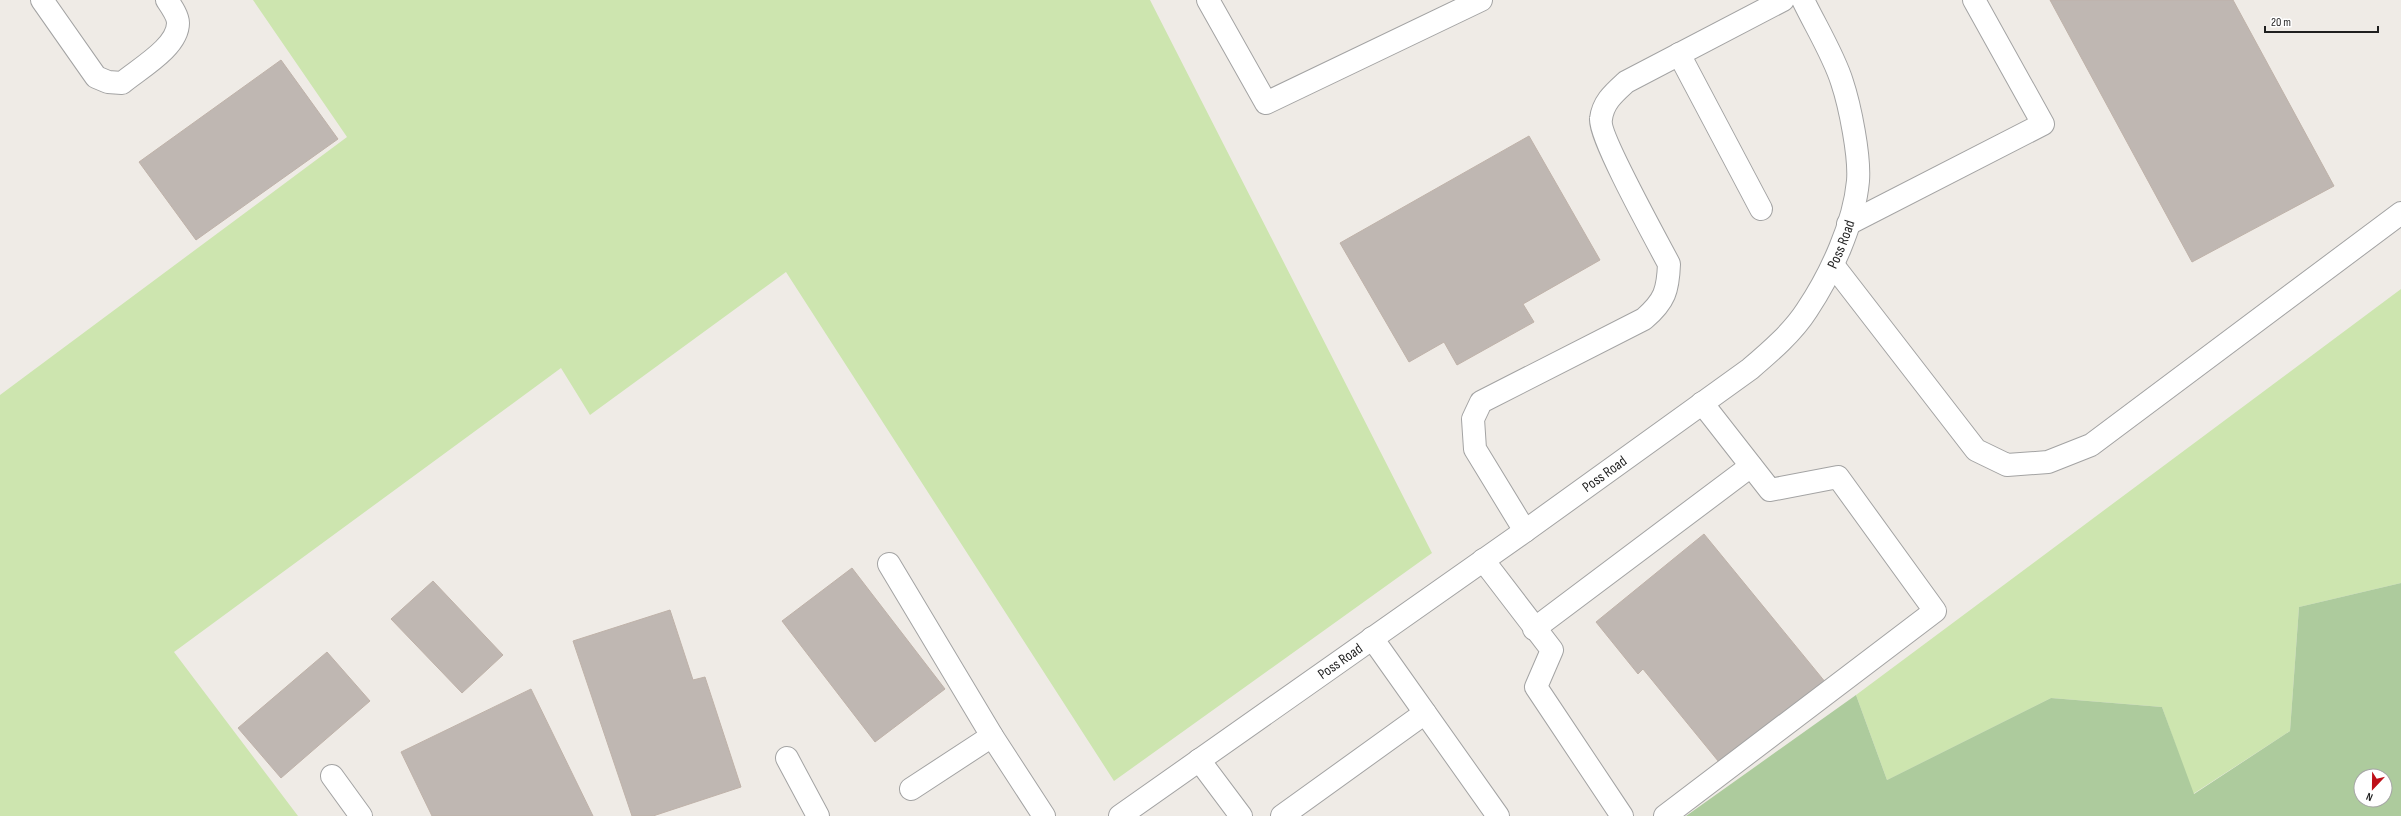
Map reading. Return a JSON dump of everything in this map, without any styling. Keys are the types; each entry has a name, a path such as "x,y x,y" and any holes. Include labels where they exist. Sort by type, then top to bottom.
{"street":[{"path":"42,0 96,77 108,82 122,83 171,44 176,34 178,21 167,0"},
{"path":"1208,0 1266,103 1481,0"},
{"path":"1525,531 1475,449 1473,419 1481,402 1644,319 1660,305 1668,284 1669,264 1611,151 1600,120 1608,99 1626,82 1782,0"},
{"name":"Poss Road","path":"1120,816 1525,531 1702,403 1770,352 1806,312 1833,265 1848,224 1858,181 1854,134 1842,82 1802,0"},
{"path":"1848,224 2043,124 1974,0"},
{"path":"1680,54 1760,210"},
{"path":"1833,265 1976,450 2008,465 2048,462 2091,445 2401,213"},
{"path":"1665,816 1935,611 1838,477 1770,490 1702,403"},
{"path":"1534,630 1751,466"},
{"path":"1483,560 1534,630 1552,650 1536,687 1622,816"},
{"path":"889,564 992,736 1044,816"},
{"path":"1372,638 1498,816"},
{"path":"1282,816 1425,713"},
{"path":"911,790 992,736"},
{"path":"787,758 818,816"},
{"path":"1199,760 1241,816"},
{"path":"332,776 362,816"}],"green space":[{"path":"253,0 1150,0 1432,553 1114,781 786,272 590,415 561,368 174,652 298,816 0,816 0,395 347,137"},
{"path":"2401,289 2401,583 2299,607 2290,731 2193,794 2162,707 2051,698 1887,780 1856,695"},
{"path":"2401,583 2401,816 1686,816 1856,695 1887,780 2051,698 2162,707 2194,794 2290,731 2299,607"}],"building":[{"path":"2050,0 2233,0 2334,186 2192,262"},
{"path":"281,60 338,139 196,240 139,162"},
{"path":"1529,136 1600,260 1523,304 1534,322 1457,365 1444,342 1409,362 1340,243"},
{"path":"1704,534 1826,683 1723,767 1643,669 1638,674 1596,622"},
{"path":"852,568 945,689 875,742 782,621"},
{"path":"433,581 503,655 462,693 391,619"},
{"path":"670,610 693,680 705,677 741,787 653,816 632,816 573,641"},
{"path":"327,652 370,701 281,778 238,728"},
{"path":"531,689 593,816 432,816 401,752"}]}
